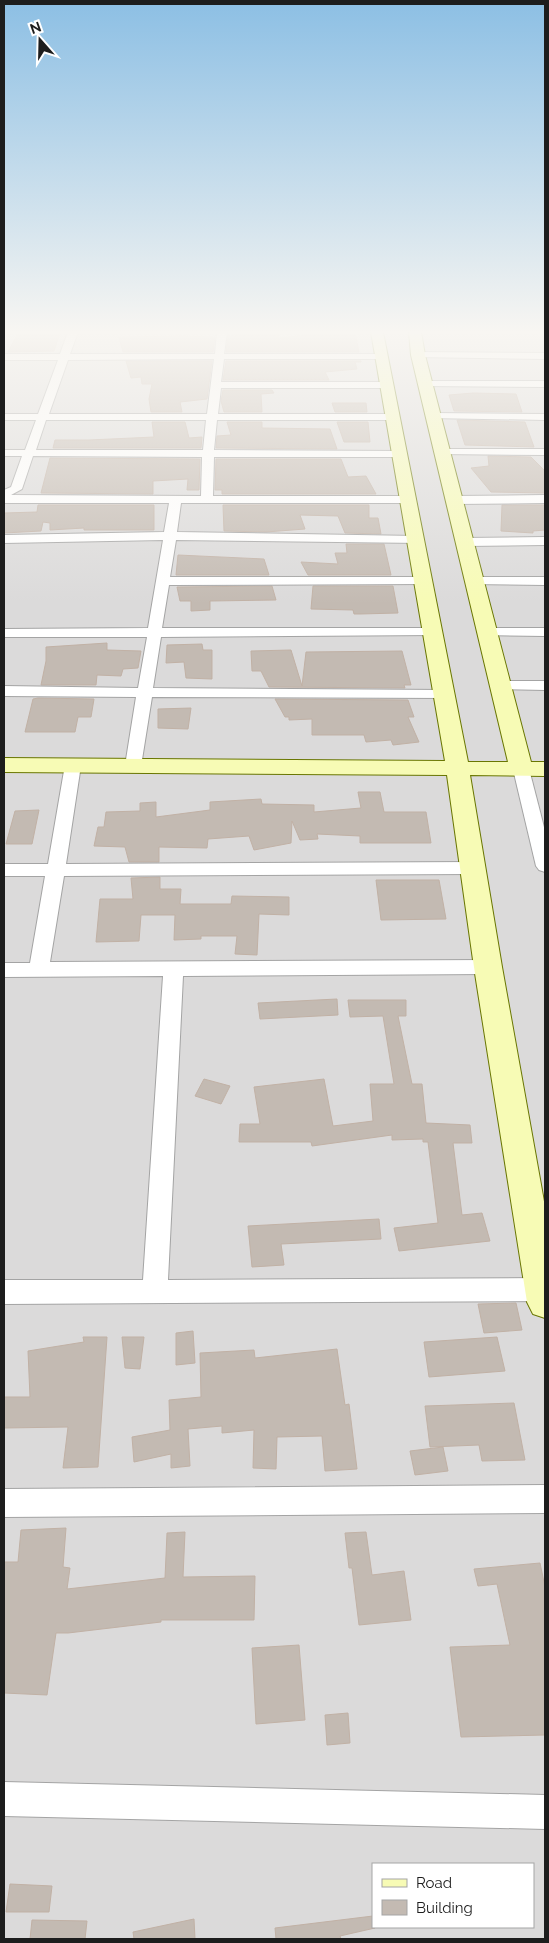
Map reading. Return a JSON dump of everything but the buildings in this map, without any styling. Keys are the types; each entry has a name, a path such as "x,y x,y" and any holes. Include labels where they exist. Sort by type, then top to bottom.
{"street":[{"path":"4,494 16,489 40,423"},
{"path":"207,500 208,453 211,423"},
{"path":"4,1292 155,1291 544,1296 488,967 475,868 394,423"},
{"path":"435,423 544,859"},
{"path":"442,452 545,452"},
{"path":"4,453 400,454"},
{"path":"4,499 408,500"},
{"path":"133,766 176,499"},
{"path":"454,500 545,499"},
{"path":"4,539 170,536 416,540"},
{"path":"465,542 545,541"},
{"path":"163,581 424,581"},
{"path":"474,581 545,581"},
{"path":"4,633 433,632"},
{"path":"487,632 545,632"},
{"path":"500,686 545,686"},
{"path":"4,691 445,695"},
{"path":"4,765 545,769"},
{"path":"39,970 73,765"},
{"path":"4,870 475,868"},
{"path":"4,970 488,967"},
{"path":"155,1291 173,969"},
{"path":"4,1504 545,1499"},
{"path":"4,1799 545,1812"}],"shaded area":[{"path":"4,423 545,423 545,1939 4,1939"}]}
